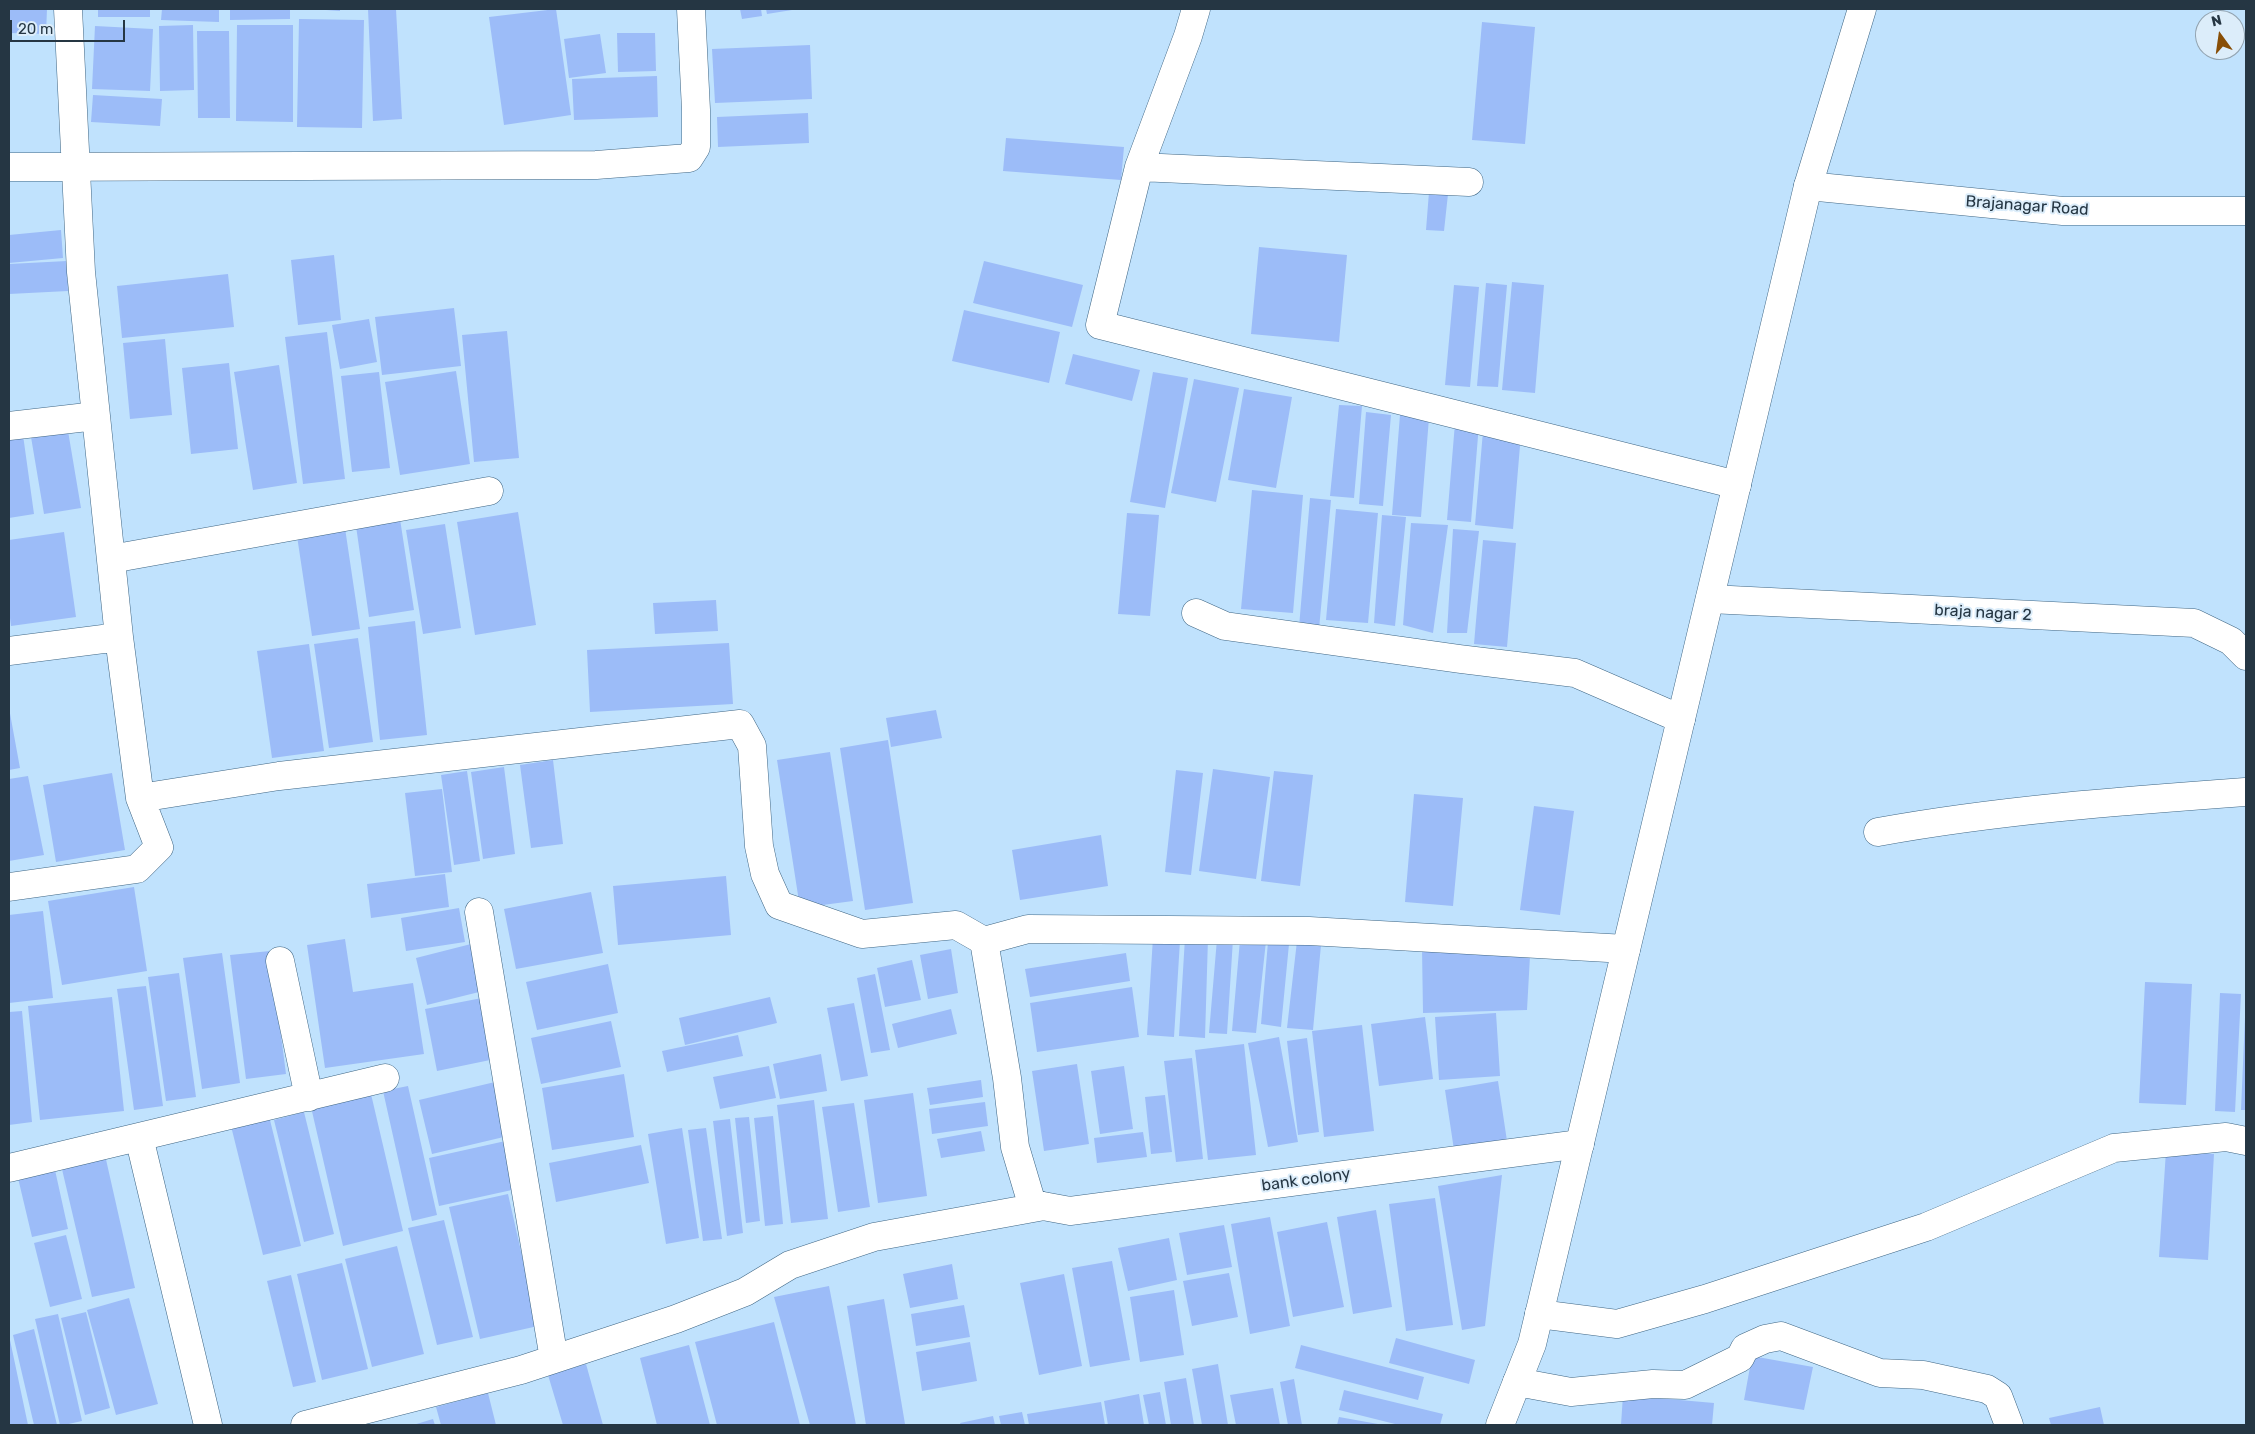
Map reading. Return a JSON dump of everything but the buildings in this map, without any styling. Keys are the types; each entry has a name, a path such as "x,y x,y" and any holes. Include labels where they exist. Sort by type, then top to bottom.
{"street":[{"path":"9,887 137,869 159,847 140,798 119,637 81,272 68,9"},
{"path":"9,167 596,165 688,158 696,147 691,9"},
{"path":"1196,9 1188,36 1139,167 1100,325 1737,485"},
{"path":"1500,1425 1532,1344 1808,186 1862,9"},
{"path":"1139,167 1469,182"},
{"name":"Brajanagar Road","path":"1808,186 2063,210 2246,211"},
{"path":"9,426 96,416"},
{"path":"111,558 489,491"},
{"name":"braja nagar 2","path":"1710,599 2194,623 2231,641 2246,656"},
{"path":"1196,613 1226,626 1575,673 1681,719"},
{"path":"9,651 119,637"},
{"path":"140,798 279,776 740,724 752,746 760,846 765,874 778,905 862,934 956,926 984,941 1028,928 1280,931 1626,949"},
{"path":"1878,832 1950,819 2103,802 2246,790"},
{"path":"479,912 554,1359"},
{"path":"305,1425 521,1370 676,1319 745,1292 790,1265 874,1237 1038,1205 1015,1147 1007,1078 984,941"},
{"path":"280,961 309,1096"},
{"path":"9,1168 385,1078"},
{"path":"139,1137 208,1425"},
{"path":"1539,1314 1617,1324 1705,1299 1926,1227 2114,1148 2226,1137 2246,1141"},
{"name":"bank colony","path":"1038,1205 1070,1211 1580,1144"},
{"path":"1517,1382 1571,1392 1653,1384 1685,1385 1740,1358 1745,1348 1764,1339 1781,1336 1880,1373 1923,1375 1986,1389 1998,1396 2009,1425"}]}
